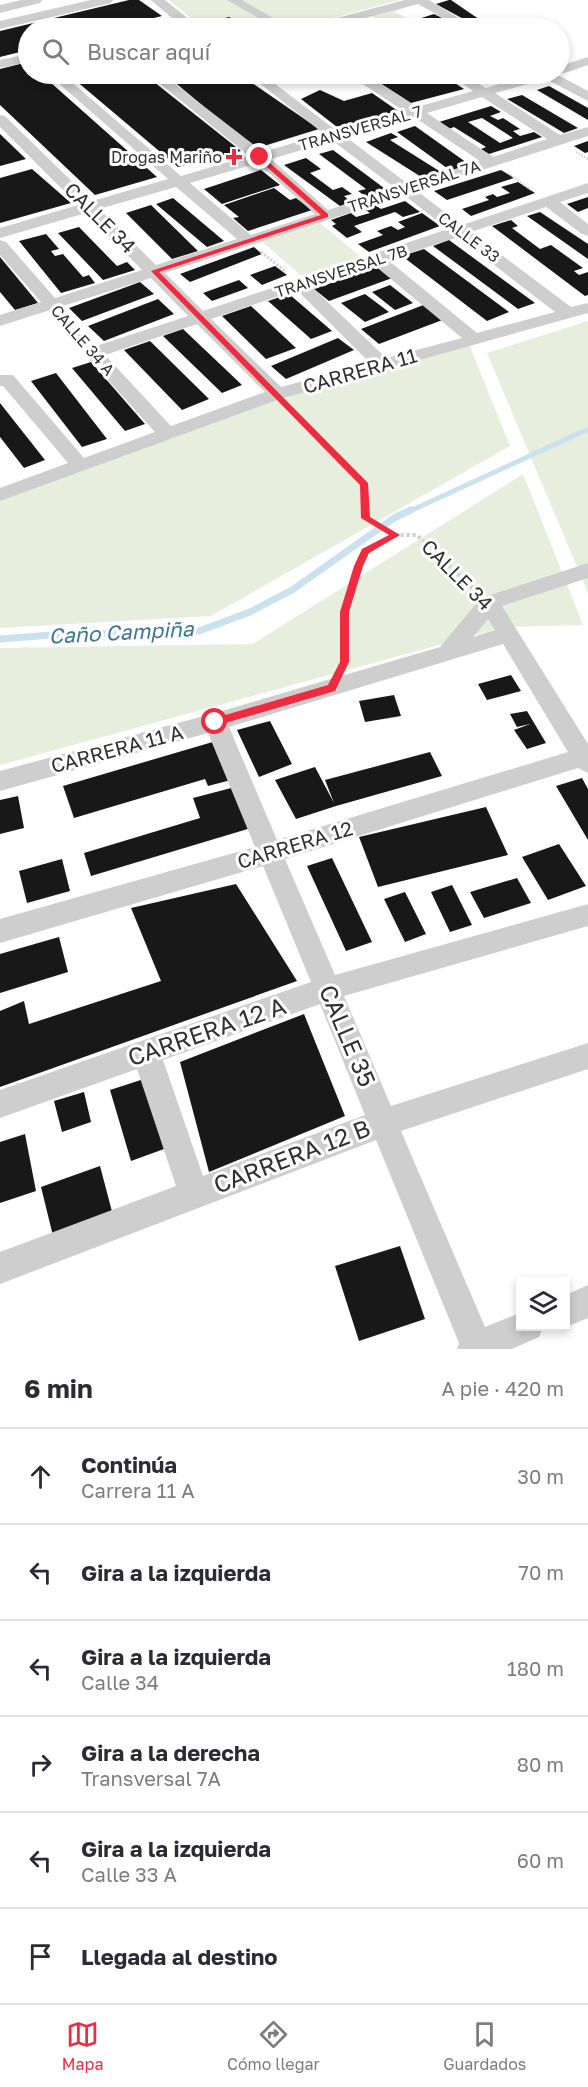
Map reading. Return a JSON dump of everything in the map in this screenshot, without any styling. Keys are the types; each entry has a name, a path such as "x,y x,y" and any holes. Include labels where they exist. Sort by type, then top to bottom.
{"street":[{"path":"0,9 36,0"},
{"path":"27,18 107,0"},
{"path":"157,0 181,18"},
{"path":"233,0 266,18"},
{"path":"360,0 383,10"},
{"path":"352,18 419,0 451,18"},
{"path":"363,15 368,18"},
{"path":"0,24 18,20"},
{"path":"0,64 18,60"},
{"path":"67,84 247,240"},
{"path":"167,84 260,157 325,216"},
{"name":"CALLE 33","path":"267,84 569,314"},
{"path":"373,84 418,111 490,161"},
{"path":"471,84 558,140"},
{"name":"TRANSVERSAL 7","path":"0,233 512,84"},
{"path":"566,84 588,96"},
{"name":"CALLE 34","path":"0,119 277,394"},
{"name":"TRANSVERSAL 7A","path":"0,321 588,131"},
{"name":"TRANSVERSAL 7B","path":"93,353 588,189"},
{"path":"548,201 588,231"},
{"name":"CALLE 34 A","path":"0,245 51,304"},
{"path":"377,259 475,340"},
{"path":"300,284 381,364"},
{"name":"CARRERA 11","path":"0,495 277,394 588,308"},
{"name":"CALLE 34 A","path":"93,353 167,433"},
{"path":"3,380 80,465"},
{"path":"447,653 489,603 588,570"},
{"name":"CALLE 34","path":"489,603 586,758"},
{"name":"CARRERA 11 A","path":"0,781 215,722 509,634"},
{"name":"CALLE 35","path":"215,722 476,1348"},
{"name":"CARRERA 12","path":"0,931 586,758"},
{"name":"CARRERA 12 A","path":"0,1104 327,989 588,915"},
{"path":"146,1053 194,1194"},
{"name":"CARRERA 12 B","path":"0,1268 383,1123 588,1056"},
{"path":"570,1309 588,1302"},
{"path":"476,1348 516,1331"}],"path":[{"path":"490,161 548,201"},
{"path":"247,240 300,284"},
{"name":"CALLE 34 A","path":"51,304 93,353"},
{"name":"CALLE 34","path":"277,394 364,485 365,518 394,534 417,534 489,603"},
{"path":"332,688 345,662 345,612 358,566 365,551 394,534"}],"green space":[{"path":"169,0 400,0 333,18 191,18"},
{"path":"419,2 395,12 406,18 374,18 371,16"},
{"path":"318,221 362,258 304,278 260,240"},
{"path":"588,321 588,593 487,353"},
{"path":"469,344 510,446 211,616 0,628 0,500 264,399"},
{"path":"523,474 583,625 505,627 0,765 0,648 253,644"}],"building":[{"path":"129,0 139,0 162,16 154,18 54,18"},
{"path":"451,0 477,18 462,18 436,4"},
{"path":"434,14 442,18 421,18"},
{"path":"18,27 18,52 0,57 0,31"},
{"path":"18,64 18,84 52,84 157,177 95,195 0,105 0,69"},
{"path":"80,84 157,84 241,151 178,167"},
{"path":"177,84 254,84 319,129 254,149"},
{"path":"382,84 456,84 464,89 411,103"},
{"path":"549,86 588,108 588,120 537,90"},
{"path":"320,90 344,101 372,93 398,111 337,127 301,99"},
{"path":"522,95 578,128 564,133 507,99"},
{"path":"491,106 501,112 490,116 498,120 503,118 520,129 513,131 520,136 534,132 542,137 489,154 481,149 486,147 454,127 449,129 439,122","holes":["482,118 513,138 500,143 468,122"]},
{"path":"415,126 470,165 451,171 397,132"},
{"path":"391,133 398,137 390,140 444,174 426,180 366,142"},
{"path":"0,134 26,159 0,166"},
{"path":"588,141 588,152 585,153 574,146"},
{"path":"333,150 388,191 368,198 358,191 366,189 319,154"},
{"path":"306,158 321,169 310,173 333,190 342,187 352,194 344,196 351,202 340,206 284,165"},
{"path":"32,169 71,203 0,223 0,178"},
{"path":"261,170 280,185 222,204 204,189"},
{"path":"501,170 514,178 447,200 434,191"},
{"path":"518,182 535,193 471,216 462,209 489,200 485,197 493,194 497,197 510,193 501,187"},
{"path":"274,188 290,200 296,198 312,210 248,231 233,218 239,217 224,205"},
{"path":"588,197 588,208 578,212 567,204"},
{"path":"173,198 224,241 207,247 156,204"},
{"path":"405,201 420,212 403,217 395,212 354,226 362,232 347,238 332,226 336,224 331,220 351,213 356,217 370,213 364,209 375,205 381,209"},
{"path":"151,205 198,251 172,259 126,213"},
{"path":"540,212 588,244 588,259 527,216"},
{"path":"422,213 440,226 369,252 358,244 383,235 377,231 391,226 398,230 405,227 398,222"},
{"path":"511,220 518,226 512,228 540,249 551,245 583,268 574,271 579,275 588,272 588,295 585,296 492,226"},
{"path":"79,227 117,266 127,262 135,270 103,280 58,233"},
{"path":"46,234 59,249 51,251 55,256 63,254 83,277 89,275 95,283 61,293 19,241"},
{"path":"449,240 535,303 518,309 433,246"},
{"path":"254,247 262,254 190,282 180,274"},
{"path":"424,249 509,312 487,321 402,256"},
{"path":"0,257 38,303 15,310 0,292"},
{"path":"275,266 287,275 262,285 250,275"},
{"path":"380,266 395,277 329,301 314,289"},
{"path":"239,280 248,288 212,301 203,293"},
{"path":"140,282 154,294 82,321 69,308"},
{"path":"390,285 413,303 395,310 372,292"},
{"path":"289,294 332,331 311,339 268,301"},
{"path":"365,294 389,312 365,322 341,303"},
{"path":"158,299 174,314 104,341 88,326"},
{"path":"426,304 445,319 379,344 361,329"},
{"path":"251,306 296,348 266,359 222,316"},
{"path":"183,329 242,385 222,393 163,336"},
{"path":"338,338 354,350 286,379 271,366"},
{"path":"150,341 209,399 182,410 124,350"},
{"path":"91,362 145,424 125,431 72,368"},
{"path":"56,373 107,439 82,447 31,381"},
{"path":"0,403 45,460 24,468 0,437"},
{"path":"511,675 521,691 487,700 478,684"},
{"path":"394,695 401,716 365,722 359,701"},
{"path":"527,711 546,743 527,749 514,730 530,724 517,727 510,714"},
{"path":"270,721 292,764 259,777 237,730"},
{"path":"216,741 231,780 208,786 205,779 74,818 63,786"},
{"path":"430,752 442,776 296,819 275,780 315,767 334,803 325,780"},
{"path":"582,778 588,789 588,840 556,786"},
{"path":"235,787 251,828 91,876 84,853 200,818 193,798"},
{"path":"18,796 24,828 0,834 0,800"},
{"path":"486,807 508,855 378,887 359,837"},
{"path":"559,844 586,886 548,900 522,857"},
{"path":"332,858 372,942 346,951 307,866"},
{"path":"62,859 70,891 27,903 19,871"},
{"path":"517,878 531,903 484,918 470,892"},
{"path":"236,884 297,981 0,1087 0,1011 24,1001 29,1024 161,981 131,908"},
{"path":"452,885 472,925 450,932 431,892"},
{"path":"405,892 426,934 405,942 384,899"},
{"path":"59,937 68,972 0,993 0,954"},
{"path":"304,1014 345,1116 209,1172 180,1062"},
{"path":"153,1076 175,1145 131,1161 110,1090"},
{"path":"84,1092 91,1122 62,1132 54,1101"},
{"path":"25,1134 36,1191 0,1203 0,1142"},
{"path":"100,1166 114,1219 54,1240 41,1187"},
{"path":"400,1246 425,1319 359,1341 335,1266"}],"waterway":[{"name":"Caño Campiña","path":"408,512 588,429"},
{"name":"Caño Campiña","path":"0,639 51,635 199,631 250,612 292,590 394,518 411,510"}],"place":[{"name":"Drogas Mariño","path":"234,157"}],"route":[{"path":"215,722 332,688 345,662 345,612 358,566 365,551 396,535 365,518 364,485 154,271 325,216 260,157"}]}
